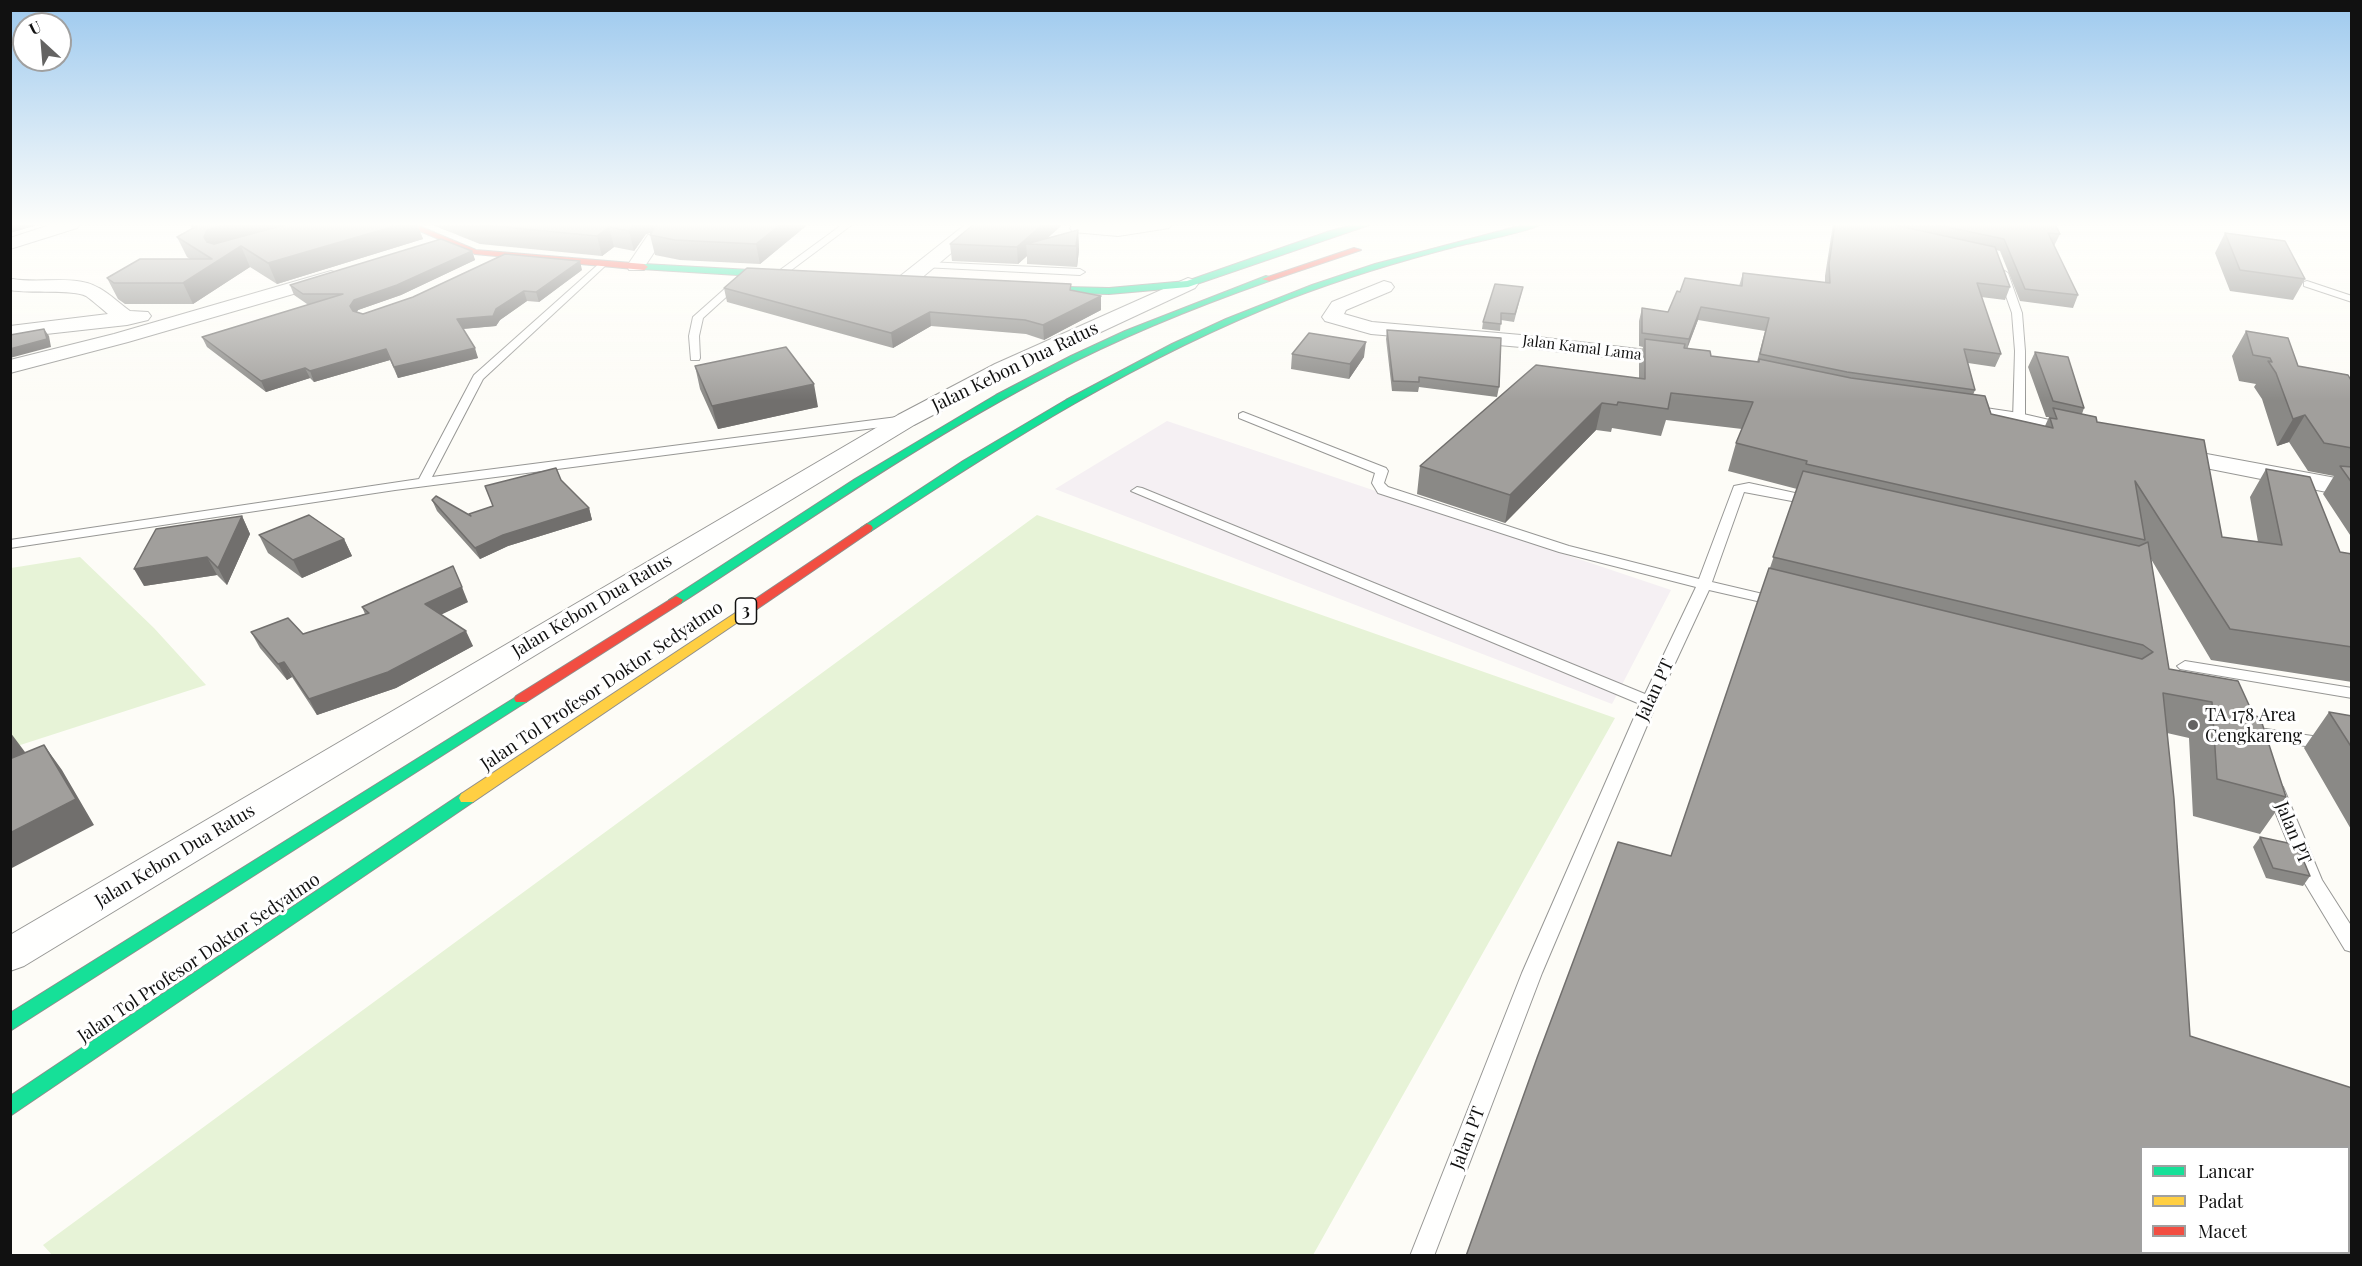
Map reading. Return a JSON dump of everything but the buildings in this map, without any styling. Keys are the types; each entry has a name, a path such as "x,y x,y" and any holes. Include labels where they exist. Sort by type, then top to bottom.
{"main road":[{"name":"Jalan Tol Profesor Doktor Sedyatmo","path":"10,1023 925,442 1066,363 1202,302 1253,283"},
{"name":"Jalan Tol Profesor Doktor Sedyatmo","path":"10,1107 966,462 1120,374 1247,314 1323,283"},
{"path":"1009,288 1109,291 1188,284"}],"street":[{"path":"10,367 312,283"},
{"name":"Jalan Kebon Dua Ratus","path":"10,955 906,420 1003,369 1188,284"},
{"path":"13,285 38,289 72,287 91,291 127,319"},
{"name":"Jalan Kamal Lama","path":"1384,287 1339,306 1332,317 1371,328 1521,341 1697,363"},
{"path":"10,332 127,319 286,291"},
{"path":"1948,410 2019,420 2100,438"},
{"path":"2147,449 2352,489"}],"lane":[{"path":"423,483 477,378 581,283"},
{"path":"695,358 694,336 698,317 737,283"},
{"path":"1037,289 1039,283"},
{"path":"1073,290 1075,283"},
{"path":"2006,283 2017,313 2020,351 2019,420"},
{"path":"2307,284 2352,299"},
{"path":"1243,416 1382,471 1378,483 1383,490 1564,549 1633,568 1792,605"},
{"path":"10,544 423,483 906,420"},
{"name":"Jalan PT","path":"1422,1256 1532,973 1649,702 1705,583 1739,489 1749,487 1831,505"},
{"path":"1137,491 1649,702"},
{"path":"2185,666 2352,693"},
{"name":"Jalan PT","path":"2352,748 2266,734 2256,744 2313,882 2352,944"}],"shaded area":[{"path":"1167,421 1671,590 1612,704 1055,489"}],"green space":[{"path":"1037,515 1615,718 1313,1255 53,1256 43,1245"},
{"path":"80,557 154,628 206,685 11,748 11,568"}],"traffic: fast":[{"path":"1026,289 1109,291 1191,283"},
{"path":"676,600 859,481 1000,397 1128,333 1255,283"},
{"path":"867,528 966,463 1122,373 1229,321 1324,283"},
{"path":"10,1023 521,699"},
{"path":"10,1107 467,798"}],"traffic: slow":[{"path":"467,798 752,606"}],"traffic: jam":[{"path":"752,606 867,528"},
{"path":"521,699 676,600"}],"place":[{"name":"TA 178 Area Cengkareng","path":"2193,725"}]}
